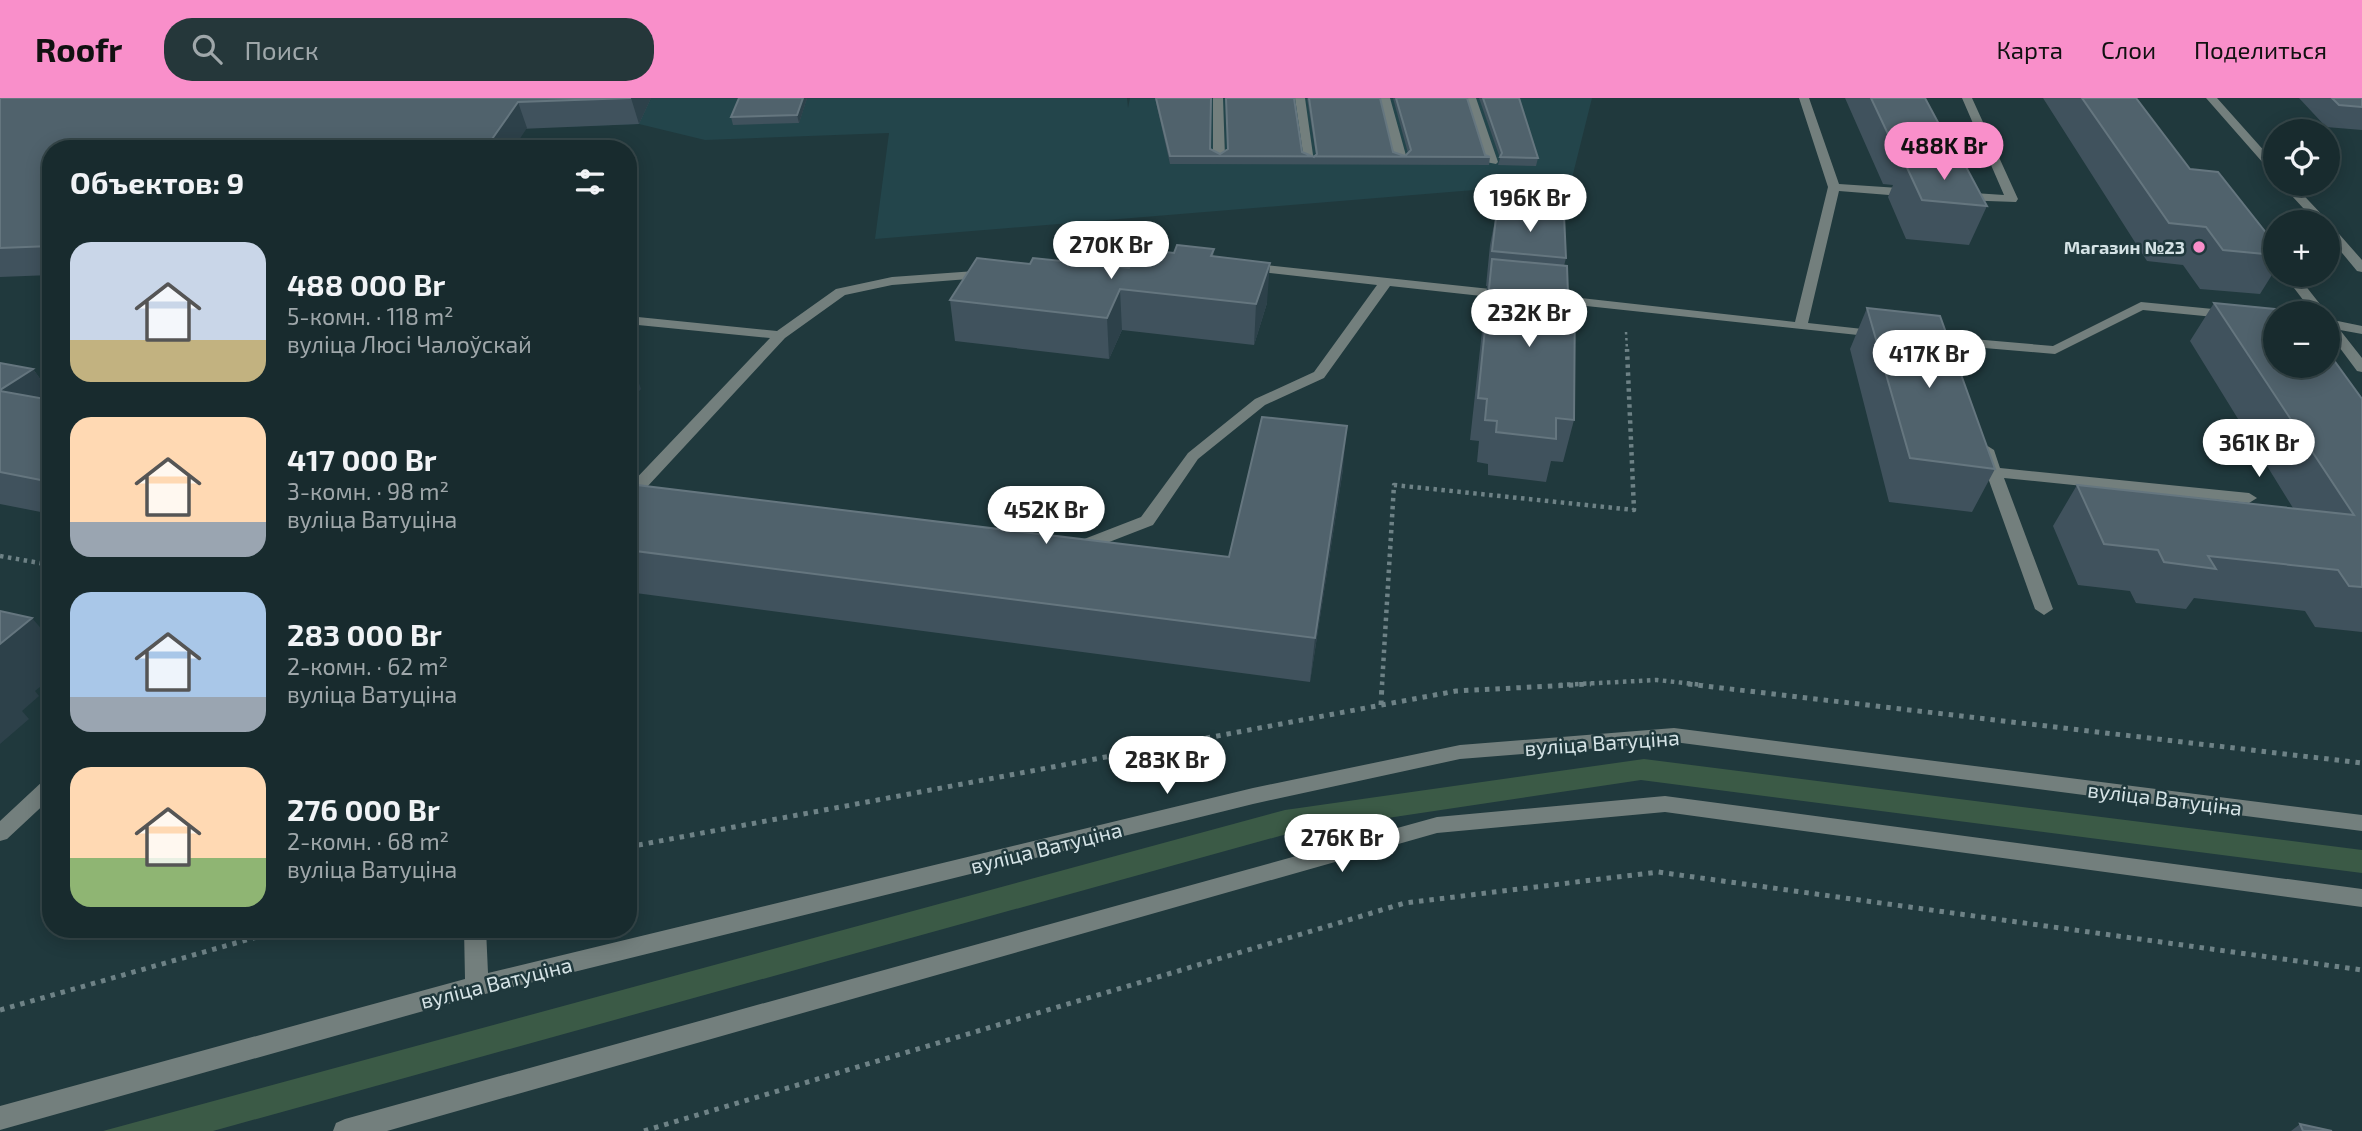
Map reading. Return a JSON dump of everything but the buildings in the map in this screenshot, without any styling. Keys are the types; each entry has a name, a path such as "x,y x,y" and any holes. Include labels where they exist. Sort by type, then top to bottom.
{"street":[{"path":"1218,98 1219,157"},
{"path":"1300,98 1310,160"},
{"path":"1385,98 1401,159"},
{"path":"1471,98 1492,162"},
{"path":"1801,326 1834,187 1804,98"},
{"path":"1944,195 2012,200 1967,98"},
{"path":"2211,98 2263,156"},
{"path":"1834,187 1930,194"},
{"path":"2298,196 2311,210"},
{"path":"2340,243 2362,268"},
{"path":"1070,268 1166,261"},
{"path":"1234,266 1518,296"},
{"path":"637,493 780,335 841,292 892,281 1002,273"},
{"path":"1052,544 1080,547 1147,521 1193,456 1260,402 1319,375 1386,282"},
{"path":"2299,287 2310,301"},
{"path":"1545,299 1900,337 1949,348 2054,349 2141,306 2263,318"},
{"path":"637,321 780,335"},
{"path":"2340,324 2362,330"},
{"path":"2340,339 2362,368"},
{"path":"1979,433 2044,609"},
{"path":"1994,472 2249,498"},
{"name":"вуліца Ватуціна","path":"0,1118 477,985 1240,800 1460,752 1674,734 2362,823"},
{"path":"0,833 42,794"},
{"path":"345,1131 1437,825 1665,804 2362,898"},
{"path":"475,938 477,985"}],"path":[{"path":"1381,705 1394,485 1634,510 1625,307"},
{"path":"0,556 42,563"},
{"path":"643,1131 1405,903 1658,872 2362,970"},
{"path":"0,1010 253,938"}],"shaded area":[{"path":"577,98 1127,98 1128,108 1130,98 1592,98 1571,182 875,239 889,133 705,140 639,124 560,127"}],"green space":[{"path":"1644,759 2362,850 2362,873 1641,780 1294,832 213,1131 103,1131 1285,810"}],"place":[{"name":"Магазин №23","path":"2199,247"}]}
